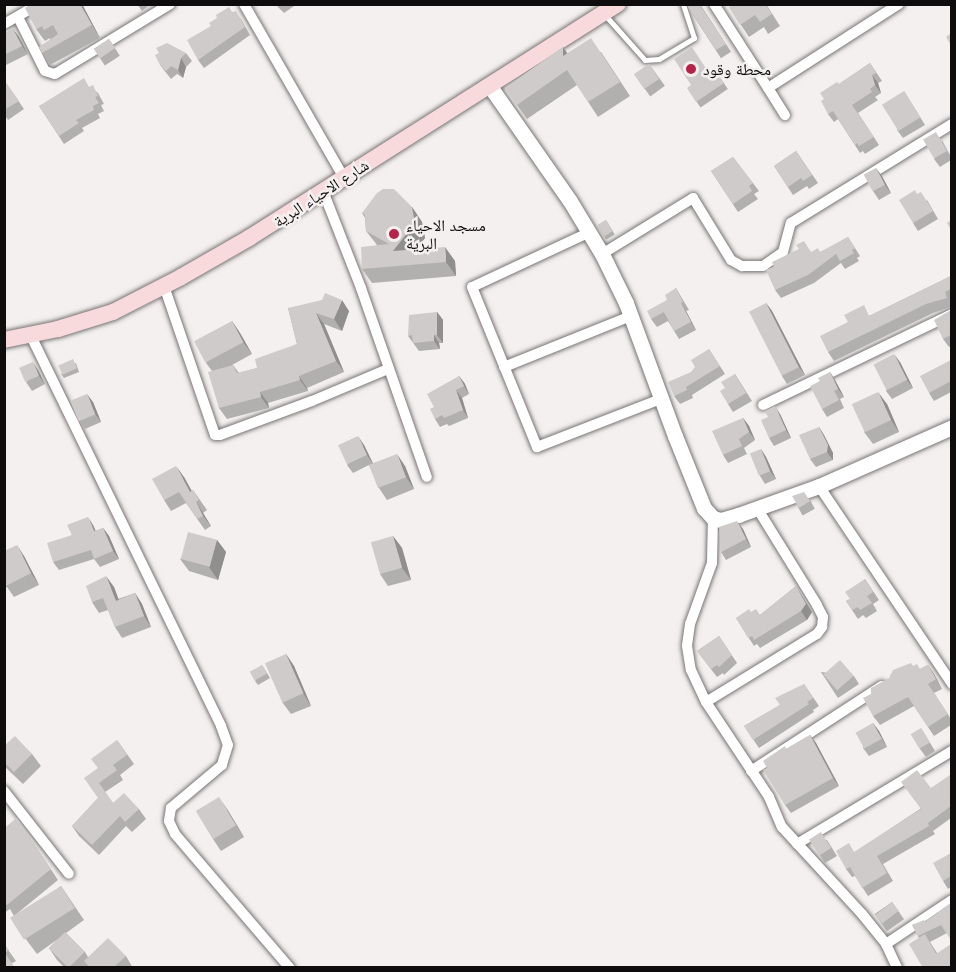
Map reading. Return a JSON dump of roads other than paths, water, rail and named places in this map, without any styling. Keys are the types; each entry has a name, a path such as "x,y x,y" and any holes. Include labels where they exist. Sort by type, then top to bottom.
{"main road":[{"name":"شارع الاحياء البرية","path":"6,338 31,336 112,312 164,286 249,238 611,9"},
{"path":"489,86 590,232 602,254 631,316 704,508 713,518 721,520 819,486 951,427"}],"street":[{"path":"4,24 39,4"},
{"path":"18,17 45,71 55,74 170,4"},
{"path":"244,4 344,178"},
{"path":"714,4 728,17 785,115"},
{"path":"768,88 898,4"},
{"path":"602,254 693,198 731,260 742,266 763,266 783,252 790,223 951,124"},
{"path":"323,192 361,288 427,477"},
{"path":"590,232 472,287 537,447 661,399"},
{"path":"164,286 215,435 302,404 388,369"},
{"path":"763,405 951,314"},
{"path":"504,367 631,316"},
{"path":"31,336 221,726 228,745 222,765 171,808 169,821 175,834 290,968"},
{"path":"819,486 951,684"},
{"path":"706,702 817,634 822,627 823,617 817,606 757,508"},
{"path":"713,518 712,563 690,624 687,646 691,670 706,702 769,797 782,827 862,914 886,945 897,968"},
{"path":"751,771 892,679"},
{"path":"797,844 951,751"},
{"path":"4,791 69,874"},
{"path":"886,945 951,900"}],"lane":[{"path":"611,9 645,60 659,59 694,38 683,4"}],"place":[{"name":"محطة وقود","path":"691,69"},
{"name":"مسجد الاحياء البرية","path":"394,234"}]}
